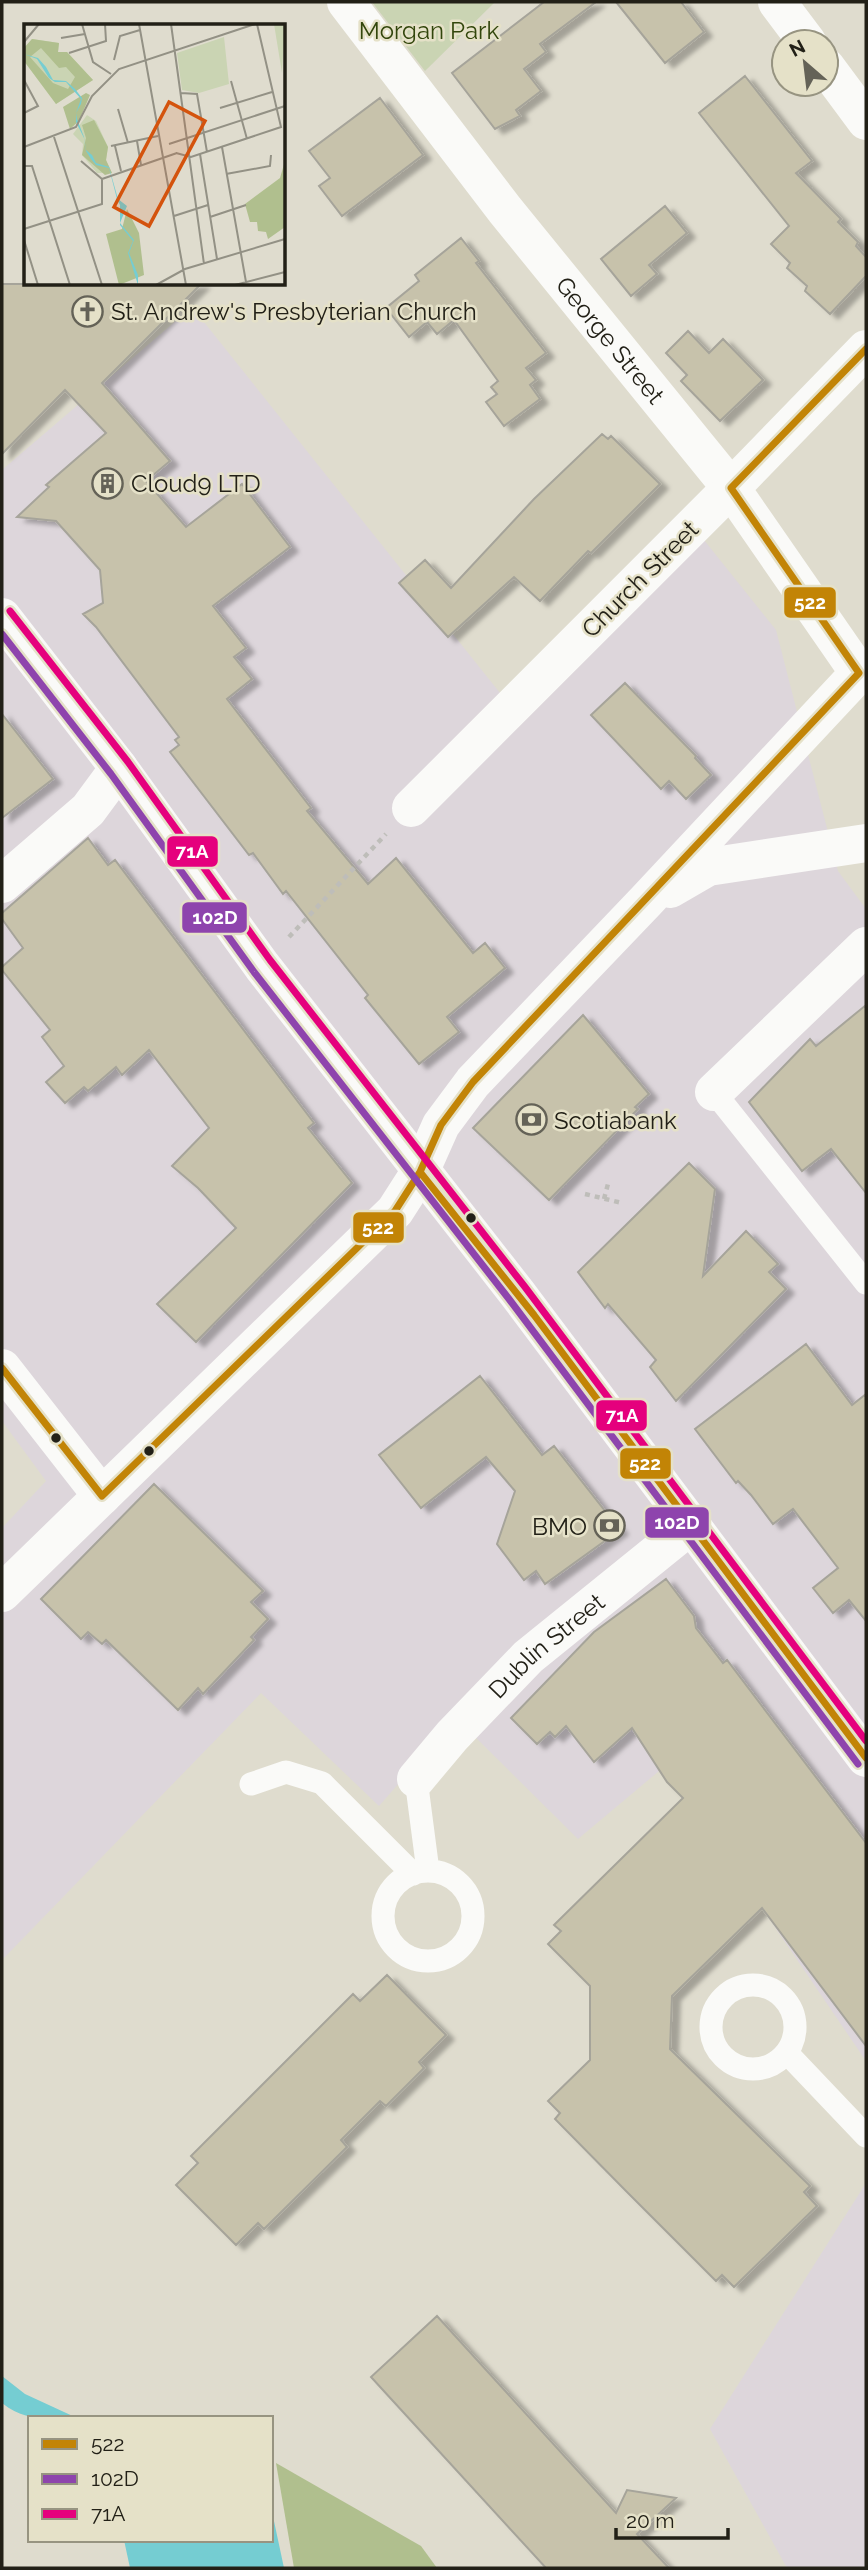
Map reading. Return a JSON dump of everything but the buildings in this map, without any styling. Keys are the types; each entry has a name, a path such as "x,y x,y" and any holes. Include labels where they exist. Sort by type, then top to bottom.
{"street":[{"name":"George Street","path":"346,2 506,210 731,488 862,678"},
{"path":"777,2 796,28"},
{"path":"840,86 866,121"},
{"name":"Church Street","path":"411,808 866,349"},
{"path":"2,617 118,768 262,966 534,1315 866,1759"},
{"path":"2,1593 395,1211 420,1172 441,1125 472,1082 862,678"},
{"path":"2,884 88,810 118,768"},
{"path":"646,901 708,867 866,843"},
{"path":"714,1093 866,946"},
{"path":"2,1368 102,1496"},
{"name":"Dublin Street","path":"416,1779 452,1736 528,1657 690,1526"}],"lane":[{"path":"714,1093 866,1281"},
{"path":"251,1784 286,1772 322,1783 420,1872 416,1779"},
{"path":"787,2053 866,2136"}],"path":[{"path":"262,966 411,808"},
{"path":"604,1199 609,1180"},
{"path":"585,1194 622,1203"}],"shaded area":[{"path":"192,307 516,713 704,540 776,630 838,871 866,909 866,2061 665,1766 578,1839 456,1718 379,1806 261,1693 2,1960 2,1528 46,1481 2,1421 2,470"},
{"path":"866,2183 866,2568 787,2568 710,2429"}],"green space":[{"name":"Morgan Park","path":"372,2 495,2 425,71"},
{"path":"276,2463 421,2546 437,2568 294,2568"}],"water":[{"path":"2,2376 25,2394 73,2416 28,2416 2,2403"},
{"path":"273,2516 284,2568 130,2568 124,2542 273,2542"}],"transit line":[{"name":"522","path":"102,1496 395,1211 420,1172 441,1125 473,1082 859,673 731,488 866,349"},
{"name":"71A","path":"10,611 128,762 270,960 525,1287 866,1741"},
{"name":"102D","path":"2,634 111,774 254,972 509,1299 858,1764"},
{"name":"522","path":"420,1172 534,1315 866,1758"},
{"name":"522","path":"2,1368 102,1496"}],"place":[{"name":"St. Andrew's Presbyterian Church","path":"88,311"},
{"name":"Cloud9 LTD","path":"108,483"},
{"name":"Scotiabank","path":"531,1120"},
{"name":"BMO","path":"610,1526"}]}
